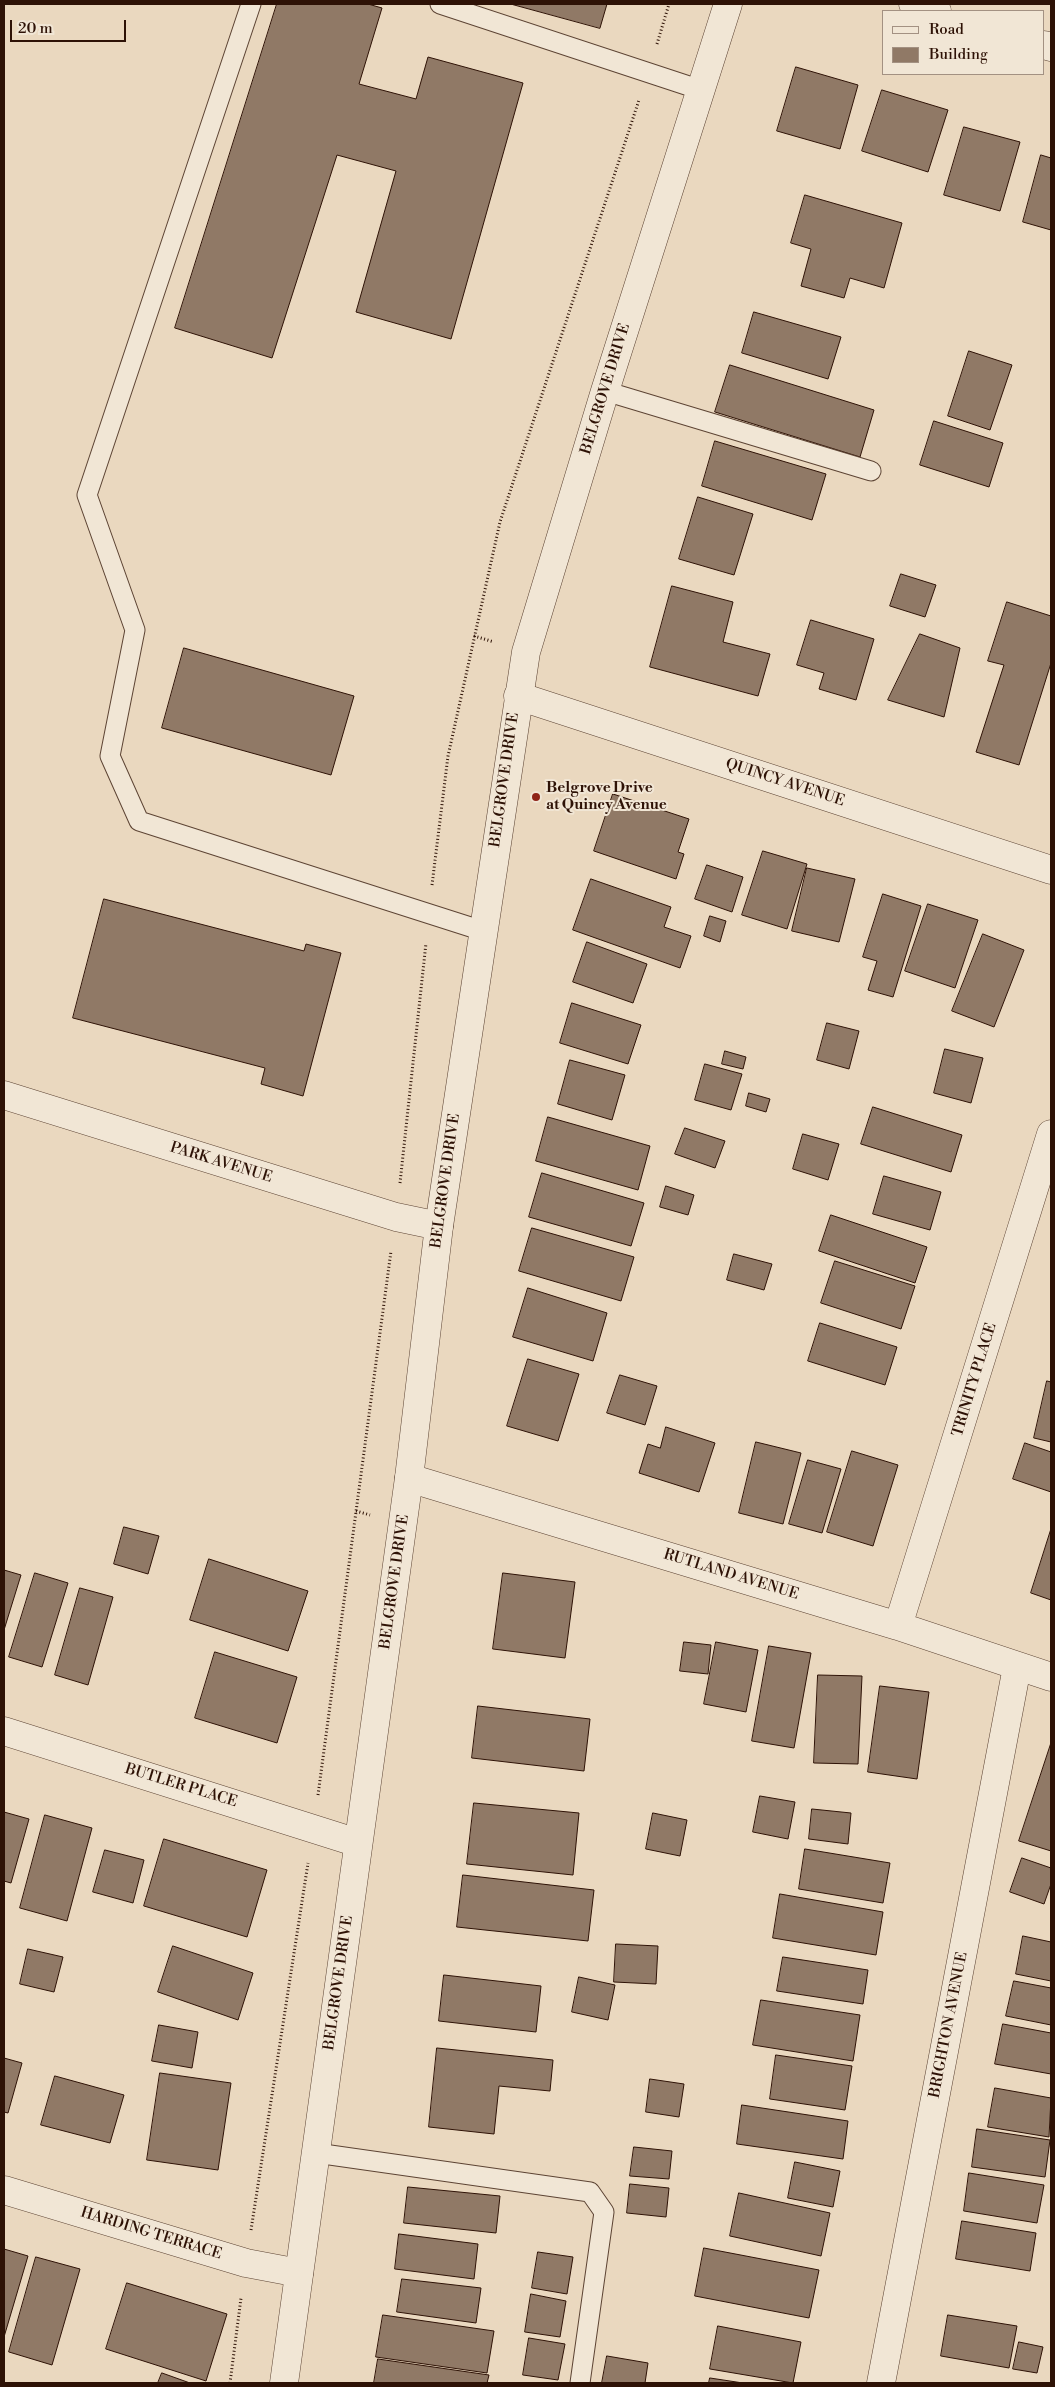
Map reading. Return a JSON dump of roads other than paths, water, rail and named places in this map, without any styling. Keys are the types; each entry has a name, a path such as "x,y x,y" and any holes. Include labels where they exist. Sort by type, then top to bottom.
{"street":[{"name":"BELGROVE DRIVE","path":"284,2383 410,1478 439,1226 526,652 605,391 728,4"},
{"path":"913,4 934,10"},
{"name":"QUINCY AVENUE","path":"518,696 1051,870"},
{"name":"PARK AVENUE","path":"4,1095 396,1218 439,1226"},
{"name":"TRINITY PLACE","path":"898,1626 1051,1134"},
{"name":"RUTLAND AVENUE","path":"410,1478 898,1626 1051,1677"},
{"name":"BRIGHTON AVENUE","path":"881,2383 1017,1666"},
{"name":"BUTLER PLACE","path":"4,1731 358,1843"},
{"name":"HARDING TERRACE","path":"4,2190 246,2263 299,2274"}],"lane":[{"path":"251,4 87,495 135,630 110,756 139,821 483,931"},
{"path":"440,4 701,90"},
{"path":"605,391 871,471"},
{"path":"316,2153 590,2192 604,2212 580,2383"}],"place":[{"name":"Belgrove Drive at Quincy Avenue","path":"536,797"}]}
